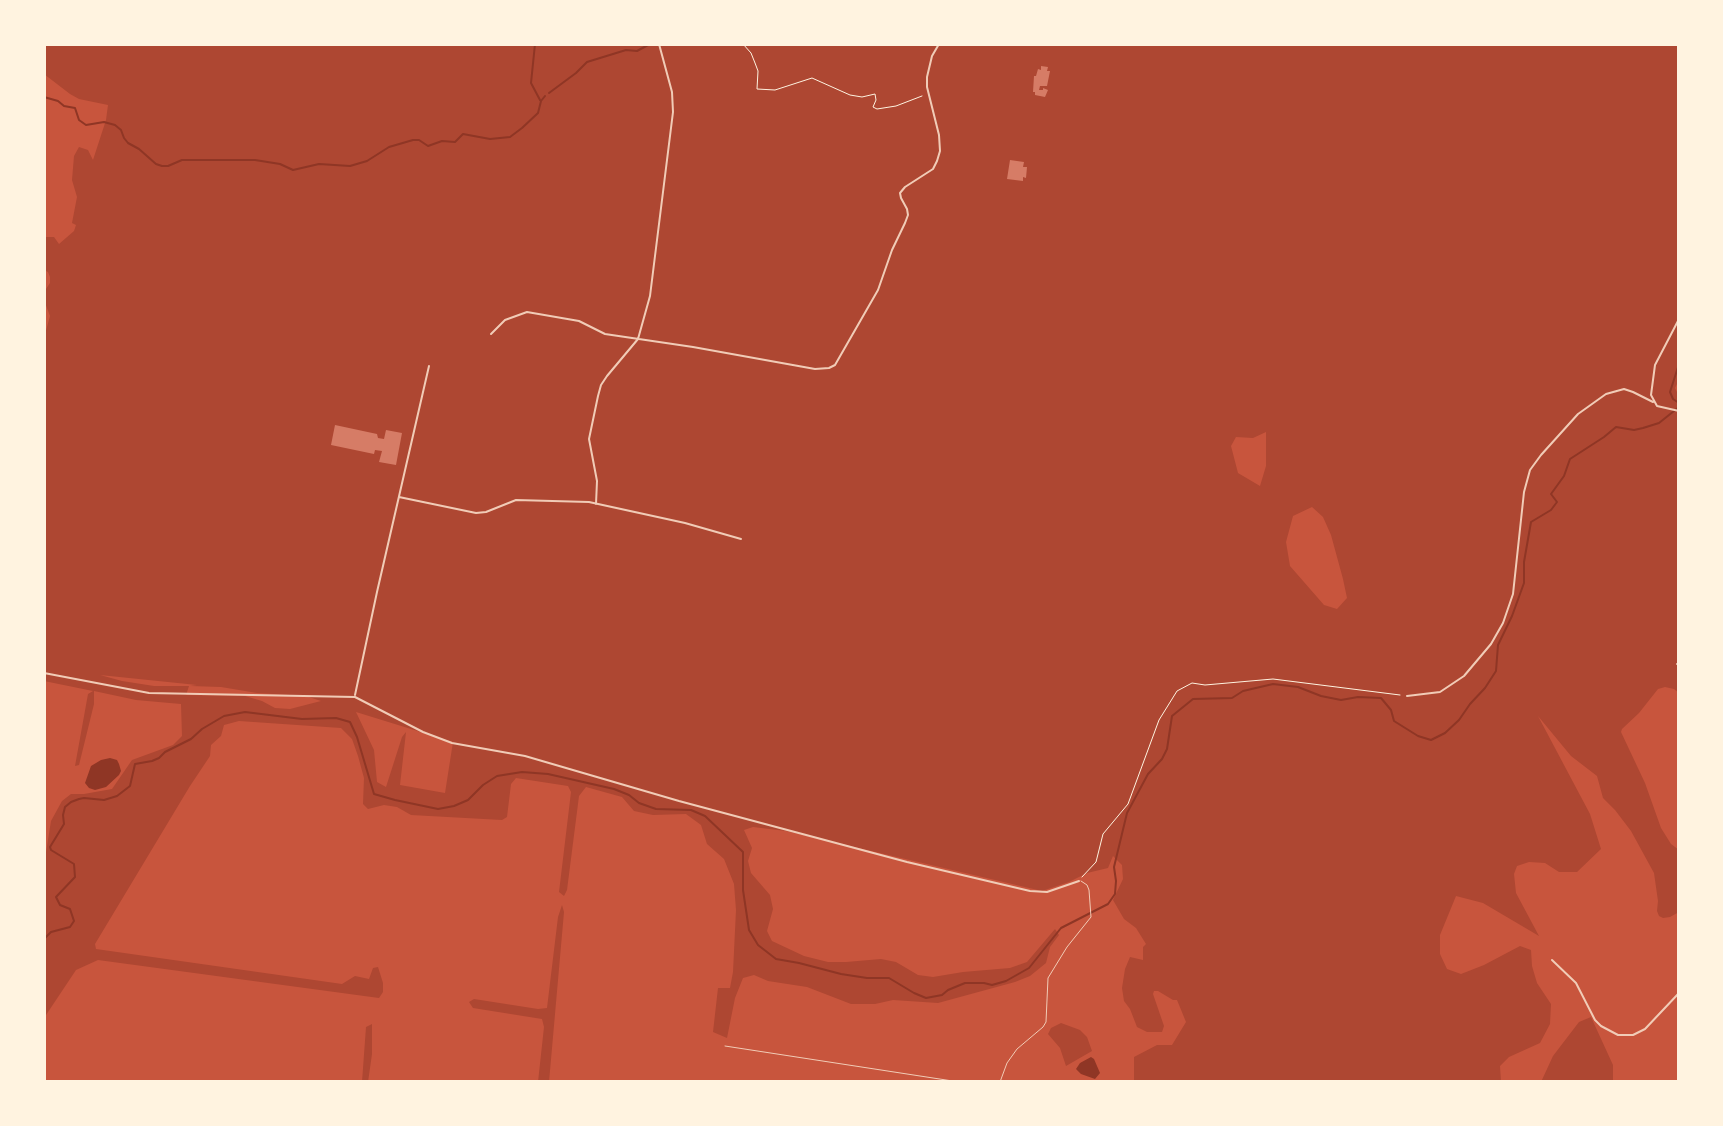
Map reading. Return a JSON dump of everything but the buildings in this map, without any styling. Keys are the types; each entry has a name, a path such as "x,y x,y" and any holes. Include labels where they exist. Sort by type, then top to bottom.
{"street":[{"path":"596,504 597,481 589,439 598,396 607,376 638,339 650,296 673,112 672,92 659,44"},
{"path":"491,334 498,324 527,312 579,321 605,334 815,369 835,365 878,290 905,223 908,215 900,193 933,169 937,161 939,135 928,94 927,77 939,44"},
{"path":"1653,402 1655,365 1679,319"},
{"path":"355,697 429,366"},
{"path":"1407,696 1440,692 1464,676 1491,644 1503,623 1513,594 1523,494 1530,470 1578,414 1606,394 1624,389 1661,408 1679,411"},
{"path":"399,497 476,513 516,500 578,501 685,523 741,539"},
{"path":"44,673 149,693 355,697 423,732 452,743 525,756 907,862 1030,891 1047,892 1079,881"},
{"path":"1552,960 1576,983 1595,1020 1618,1035 1633,1035 1645,1029 1679,993"}],"lane":[{"path":"1000,1082 1007,1063 1017,1049 1046,1022 1048,978 1091,917 1089,890 1079,881"},
{"path":"725,1046 959,1082"}],"path":[{"path":"743,44 751,53 758,71 757,89 775,90 812,78 850,95 862,97 875,94 873,107 877,109 896,106 928,94"},
{"path":"1079,881 1096,862 1103,834 1128,804 1159,720 1177,691 1192,683 1205,685 1273,679 1407,696"}],"shaded area":[{"path":"44,44 1679,44 1679,380 1675,388 1679,396 1679,693 1665,687 1658,689 1621,732 1645,783 1661,828 1679,850 1679,912 1670,917 1659,916 1654,873 1631,831 1603,798 1597,776 1571,756 1538,716 1590,814 1601,849 1577,872 1559,872 1545,863 1529,862 1517,866 1514,874 1516,893 1539,936 1483,903 1456,896 1440,935 1440,954 1447,969 1461,974 1520,946 1531,950 1537,983 1551,1004 1550,1024 1540,1043 1509,1057 1500,1066 1501,1082 1134,1082 1134,1057 1157,1045 1172,1045 1186,1022 1177,1000 1154,991 1164,1026 1162,1032 1147,1032 1137,1027 1124,1001 1122,988 1125,969 1130,957 1143,960 1146,944 1136,928 1124,919 1113,900 1123,879 1122,865 1113,856 1108,868 1042,891 786,831 753,827 744,830 752,848 748,861 751,873 770,895 773,909 767,931 772,941 804,956 828,962 881,959 896,962 918,975 933,977 1010,968 1027,962 1055,929 1059,935 1050,947 1046,963 1030,976 938,1003 893,1000 851,1004 807,987 768,981 754,975 743,978 735,998 727,1038 713,1032 718,988 730,988 733,972 734,884 724,859 707,844 701,825 686,814 653,815 634,811 622,797 586,787 579,796 564,896 559,892 571,792 568,786 516,778 511,784 507,817 502,820 411,815 397,807 384,805 368,809 363,804 364,778 358,756 352,739 341,728 239,721 224,725 221,736 211,745 210,756 95,944 96,949 342,984 355,976 369,979 373,968 378,967 383,992 379,998 98,960 76,970 44,1018 44,865 51,821 62,801 71,794 112,789 132,760 173,745 182,736 181,704 136,700 94,691 94,704 79,765 75,766 88,694 93,691 44,681 44,338 50,316 44,292 50,277 44,270 44,237 54,237 59,244 74,231 76,225 72,223 77,197 72,180 74,156 79,147 88,150 93,160 108,105 79,99 44,74","holes":["1266,432 1266,466 1260,486 1238,473 1231,446 1236,437 1253,438","1312,507 1323,517 1331,535 1347,598 1337,609 1324,605 1290,566 1286,542 1293,516","100,675 306,696 321,701 290,709 275,708 245,696 186,695 189,686 154,686","356,712 453,742 445,793 400,785 406,732 386,787 377,782 374,750"]},
{"path":"110,758 117,760 121,771 119,775 106,787 89,788 85,783 91,766"},
{"path":"562,905 564,912 549,1082 538,1082 544,1027 542,1019 473,1008 469,1002 474,999 547,1008"},
{"path":"1591,1017 1613,1065 1613,1082 1541,1082 1553,1056 1579,1022"},
{"path":"1061,1023 1080,1030 1087,1037 1092,1051 1066,1066 1060,1048 1048,1034 1051,1028"},
{"path":"372,1024 368,1082 362,1082 366,1027"},
{"path":"1091,1057 1100,1073 1095,1079 1076,1069"}],"waterway":[{"path":"535,44 531,83 540,100"},
{"path":"549,93 587,62 626,50 637,51 650,44"},
{"path":"44,97 75,108 79,120 86,125 104,122 115,125 128,143 162,166 182,160 255,160 280,164 293,170 319,164 350,166 367,161 389,147 413,140 428,146 442,141 455,142 463,134 490,139 510,137 538,113 545,96"},
{"path":"1679,364 1670,392 1679,403"},
{"path":"44,939 51,932 70,927 74,921 70,909 60,905 56,897 75,877 74,864 50,847 64,824 65,807 79,799 104,800 117,796 130,786 135,764 159,758 224,716 245,712 302,719 336,718 350,722 374,794 395,800 438,809 454,806 468,800 497,776 522,772 548,774 614,789 656,809 691,810 705,816 743,852 743,890 749,930 758,945 776,959 841,974 889,978 926,998 942,995 965,983 992,985 1006,981 1029,968 1061,928 1108,904 1115,894 1114,867 1127,813 1148,774 1167,749 1172,716 1193,699 1232,698 1243,691 1273,684 1298,687 1341,700 1381,698 1391,710 1394,721 1418,736 1431,740 1445,733 1459,720 1496,671 1498,645 1524,583 1531,522 1551,510 1557,502 1551,494 1564,476 1570,459 1616,427 1634,430 1659,423 1679,407"}]}
